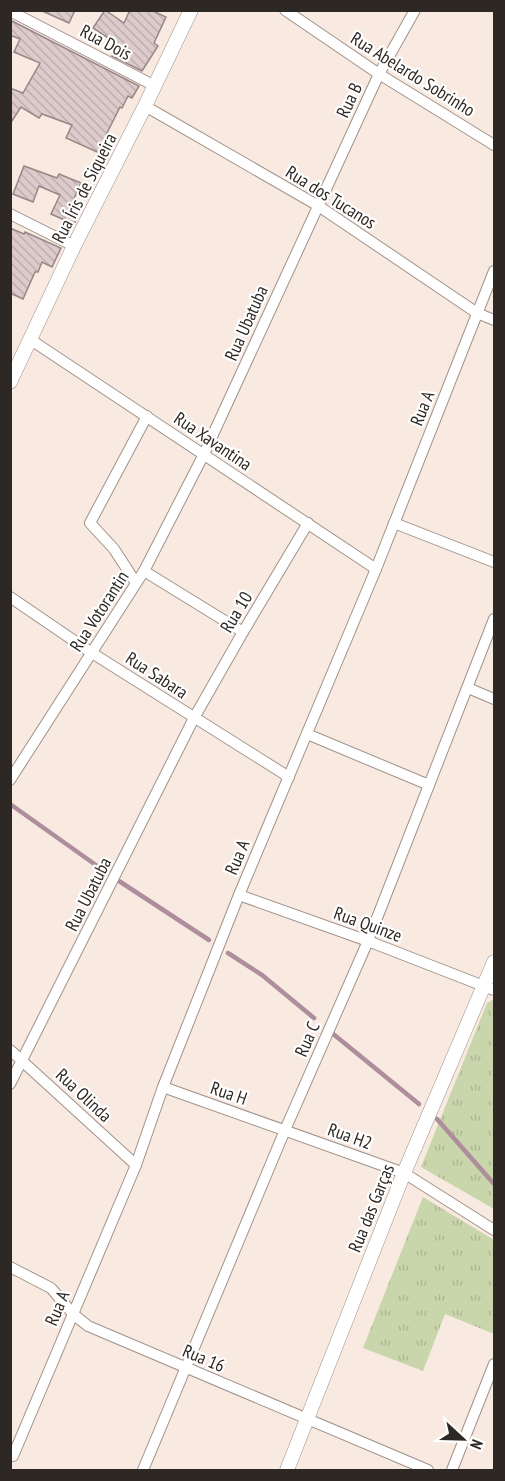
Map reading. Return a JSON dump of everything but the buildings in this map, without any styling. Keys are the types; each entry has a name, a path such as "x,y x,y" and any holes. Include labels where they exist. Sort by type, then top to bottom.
{"street":[{"name":"Rua Íris de Siqueira","path":"10,382 16,358 31,340 74,246 146,106 191,10"},
{"name":"Rua Abelardo Sobrinho","path":"285,10 379,74 495,145"},
{"name":"Rua B","path":"317,205 379,74 415,10"},
{"name":"Rua Dois","path":"10,11 155,86"},
{"name":"Rua dos Tucanos","path":"146,106 317,205 477,314 495,320"},
{"name":"Rua Ubatuba","path":"204,454 317,205"},
{"path":"10,214 74,246"},
{"name":"Rua A","path":"13,1456 136,1165 163,1087 239,895 376,569 495,271"},
{"name":"Rua Xavantina","path":"31,340 376,569"},
{"path":"136,583 114,549 90,523 147,417"},
{"name":"Rua Votorantin","path":"10,780 144,571 204,454"},
{"path":"394,523 495,562"},
{"name":"Rua 10","path":"194,718 308,524"},
{"path":"144,571 243,633"},
{"name":"Rua Sabara","path":"10,597 92,653 289,777"},
{"name":"Rua C","path":"143,1470 184,1367 368,941 495,619"},
{"path":"468,688 495,699"},
{"name":"Rua Ubatuba","path":"10,1084 194,718"},
{"path":"307,734 429,785"},
{"name":"Rua Quinze","path":"239,895 490,988"},
{"name":"Rua das Garças","path":"287,1470 404,1173 490,988 495,962"},
{"name":"Rua Olinda","path":"10,1050 136,1165"},
{"name":"Rua H","path":"163,1087 285,1130"},
{"name":"Rua H2","path":"285,1130 404,1173 495,1230"},
{"name":"Rua 16","path":"10,1267 51,1288 73,1314 88,1326 428,1470"},
{"path":"452,1470 495,1364"}],"green space":[{"path":"494,999 494,1209 421,1167 487,1003"},
{"path":"423,1197 494,1240 494,1334 445,1314 423,1371 363,1348"}],"waterway":[{"path":"10,804 100,868"},
{"path":"119,881 209,940"},
{"path":"228,953 262,975 314,1018"},
{"path":"332,1033 419,1104"},
{"path":"437,1119 494,1184"}]}
